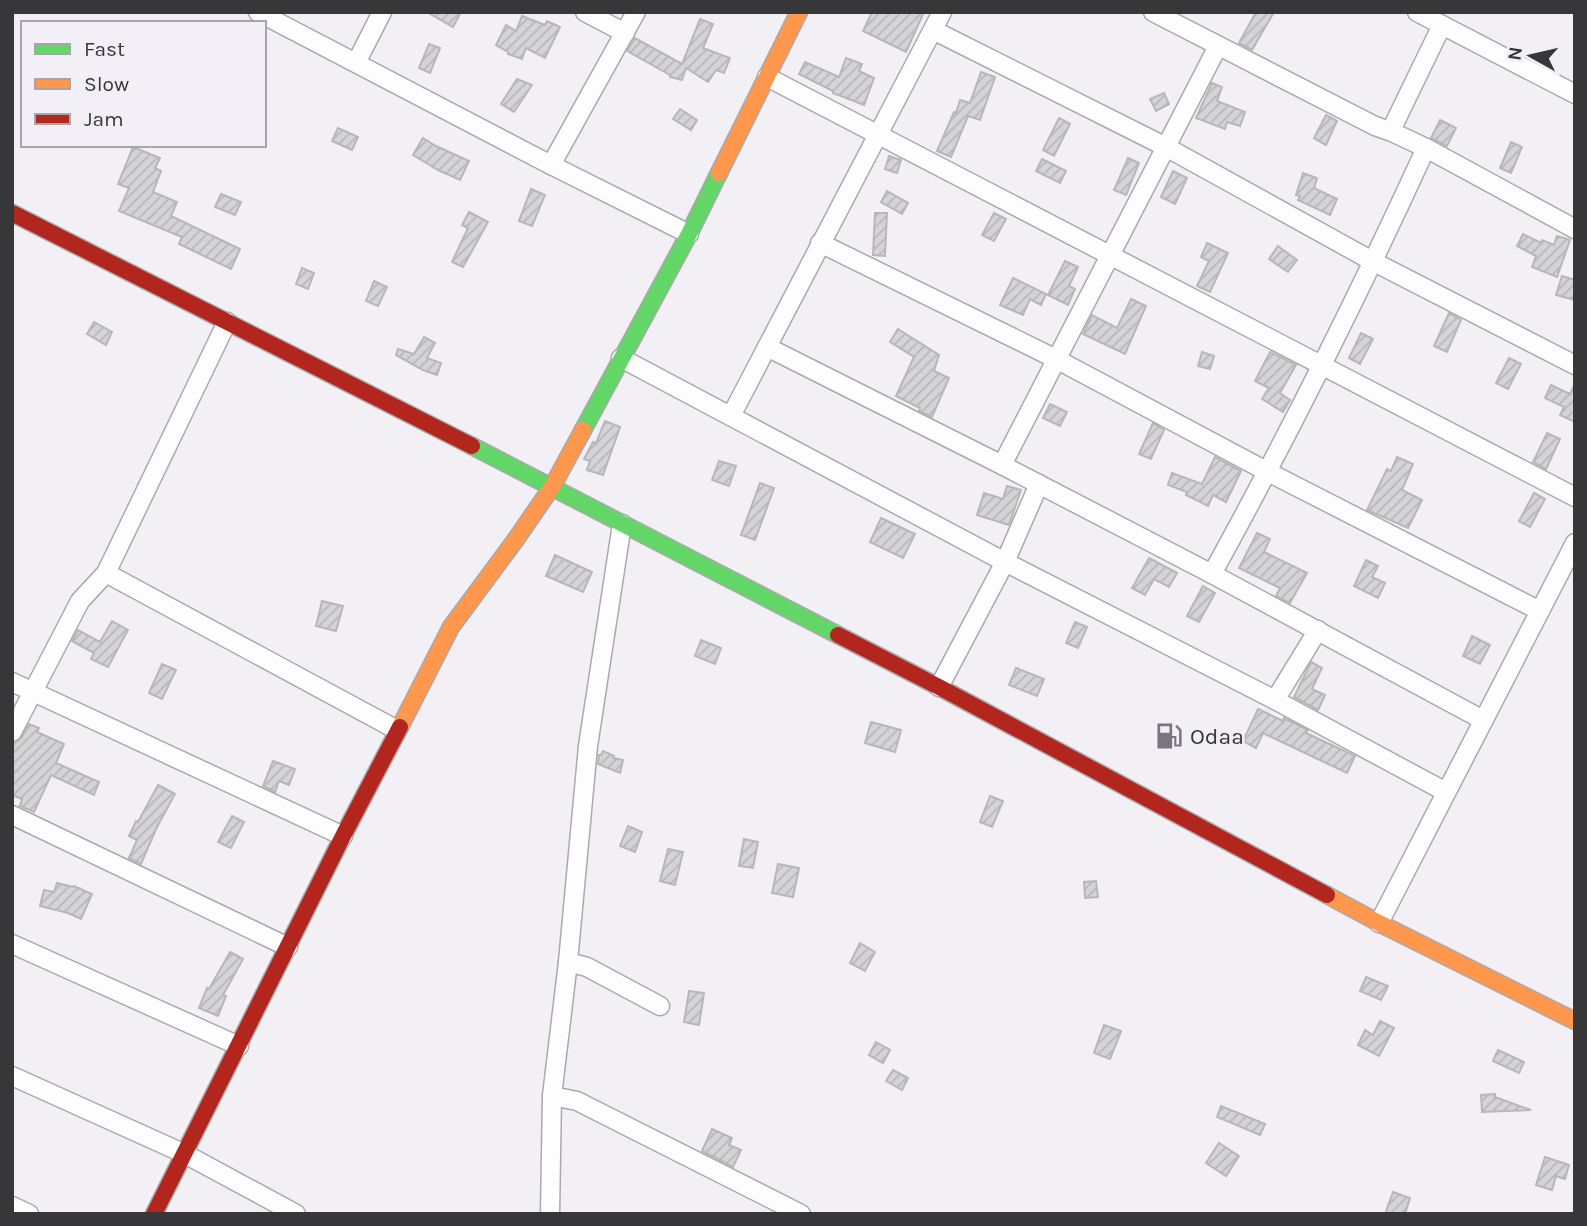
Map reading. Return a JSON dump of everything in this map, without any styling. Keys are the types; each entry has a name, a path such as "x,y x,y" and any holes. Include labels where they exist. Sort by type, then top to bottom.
{"main road":[{"path":"154,1214 451,627 552,487 689,234 799,12"},
{"path":"12,213 939,687 1379,923 1575,1021"}],"street":[{"path":"258,12 689,234"},
{"path":"356,63 382,12"},
{"path":"585,12 625,33"},
{"path":"551,165 636,12"},
{"path":"731,416 942,12"},
{"path":"1153,12 1375,126 1426,148 1575,229"},
{"path":"1417,12 1573,89"},
{"path":"1392,132 1442,25"},
{"path":"933,30 1166,148 1575,366"},
{"path":"1002,465 1218,46"},
{"path":"767,77 1575,497"},
{"path":"1212,574 1323,365 1426,148"},
{"path":"820,243 1056,359 1268,472 1540,611"},
{"path":"12,732 80,601 106,573 227,322"},
{"path":"767,347 1212,574 1483,720"},
{"path":"621,358 1446,792"},
{"path":"939,687 1005,562 1039,484"},
{"path":"550,1214 552,1096 568,962 588,746 622,524"},
{"path":"1379,923 1575,543"},
{"path":"106,573 397,730"},
{"path":"1275,700 1318,630"},
{"path":"12,682 343,836"},
{"path":"12,815 288,947"},
{"path":"12,944 239,1046"},
{"path":"568,962 587,967 660,1006"},
{"path":"12,1076 185,1154 296,1214"},
{"path":"552,1096 577,1101 801,1214"},
{"path":"12,1206 29,1214"}],"building":[{"path":"427,12 461,12 453,27"},
{"path":"872,12 924,12 906,52 863,31"},
{"path":"1256,12 1274,12 1252,50 1239,43"},
{"path":"522,16 545,25 547,21 560,27 545,58 526,48 522,59 508,54 496,45 506,25 516,31"},
{"path":"700,19 713,24 703,48 730,58 724,73 716,70 708,82 686,68 682,80 670,77 627,51 635,38 682,64"},
{"path":"429,44 440,48 430,73 419,68"},
{"path":"846,58 862,64 859,71 874,78 864,105 833,93 799,74 805,62 839,77"},
{"path":"981,72 995,77 980,120 968,116 951,157 937,151 960,100 970,103"},
{"path":"517,79 532,85 514,112 501,104"},
{"path":"1212,83 1222,87 1217,101 1245,112 1240,126 1227,122 1225,129 1196,118"},
{"path":"1164,93 1169,104 1156,111 1150,99"},
{"path":"680,109 697,120 691,130 673,119"},
{"path":"1326,115 1337,121 1326,145 1314,138"},
{"path":"1059,118 1070,124 1054,156 1043,150"},
{"path":"1440,120 1456,128 1447,146 1431,138"},
{"path":"338,128 358,137 352,150 332,141"},
{"path":"423,138 469,161 460,180 413,155"},
{"path":"1511,142 1522,147 1511,173 1500,168"},
{"path":"133,147 160,158 155,168 161,171 153,192 177,202 171,216 240,249 231,269 179,244 182,237 119,211 129,188 118,184"},
{"path":"889,156 901,160 897,173 885,169"},
{"path":"1128,158 1139,163 1126,195 1114,190"},
{"path":"1042,159 1066,171 1060,183 1036,171"},
{"path":"1173,171 1187,178 1175,204 1161,197"},
{"path":"1303,173 1317,178 1314,188 1337,199 1330,215 1298,200 1300,196 1296,195"},
{"path":"531,189 545,195 532,226 519,221"},
{"path":"887,191 908,203 902,214 881,202"},
{"path":"221,194 241,202 235,215 215,207"},
{"path":"469,212 488,222 463,267 452,262 468,228 462,225"},
{"path":"875,213 887,213 885,256 873,255"},
{"path":"994,213 1006,219 994,241 982,235"},
{"path":"1523,234 1541,243 1542,240 1554,245 1557,236 1570,240 1557,277 1532,267 1536,256 1517,246"},
{"path":"1207,243 1228,253 1210,292 1197,286 1209,261 1201,257"},
{"path":"1278,246 1297,260 1288,272 1269,259"},
{"path":"1065,261 1078,267 1069,286 1075,289 1068,305 1048,295"},
{"path":"302,268 314,273 308,289 296,284"},
{"path":"1562,276 1575,280 1575,300 1556,295"},
{"path":"1013,278 1046,294 1041,305 1030,299 1023,315 1000,305"},
{"path":"374,281 387,287 378,306 366,301"},
{"path":"1131,299 1146,306 1125,354 1083,334 1092,315 1117,328"},
{"path":"1449,313 1461,320 1447,352 1434,346"},
{"path":"94,322 112,332 106,345 87,334"},
{"path":"898,329 939,355 934,371 949,378 932,417 896,396 914,357 890,342"},
{"path":"1361,333 1373,339 1360,364 1349,358"},
{"path":"424,337 435,343 427,358 441,363 437,375 396,355 398,349 414,354"},
{"path":"1202,352 1214,356 1210,369 1198,366"},
{"path":"1270,352 1296,365 1280,393 1290,400 1283,412 1262,399 1269,388 1255,381"},
{"path":"1509,358 1521,364 1508,389 1496,383"},
{"path":"1575,383 1575,422 1560,415 1564,407 1545,398 1551,385 1570,394"},
{"path":"1050,404 1067,412 1060,426 1043,418"},
{"path":"605,421 620,427 603,475 587,470 590,461 584,459 593,442 596,443"},
{"path":"1153,423 1164,430 1151,459 1139,454"},
{"path":"1547,433 1560,439 1546,469 1533,462"},
{"path":"1215,457 1241,471 1226,502 1213,495 1208,506 1186,495 1187,492 1168,485 1172,473 1202,484"},
{"path":"1397,457 1413,464 1402,490 1422,500 1408,528 1367,510 1387,469 1391,471"},
{"path":"719,461 736,466 729,486 712,480"},
{"path":"760,483 774,488 755,540 741,535"},
{"path":"1007,486 1021,490 1009,525 977,515 984,493 1003,499"},
{"path":"1534,493 1545,499 1530,527 1519,521"},
{"path":"881,518 915,534 903,558 870,542"},
{"path":"1257,533 1270,539 1264,552 1307,573 1290,603 1276,596 1280,588 1239,568"},
{"path":"555,555 592,572 583,592 546,576"},
{"path":"1149,558 1177,573 1169,587 1154,579 1145,595 1132,588"},
{"path":"1366,560 1378,566 1372,577 1385,583 1378,598 1354,586"},
{"path":"1203,586 1215,593 1199,622 1187,616"},
{"path":"322,601 343,606 336,631 316,626"},
{"path":"112,621 128,630 108,667 91,659 94,653 72,641 78,630 100,642"},
{"path":"1075,622 1087,627 1078,648 1066,643"},
{"path":"1472,636 1490,645 1480,664 1463,656"},
{"path":"701,640 721,648 715,664 695,656"},
{"path":"1311,662 1322,668 1312,689 1325,695 1318,710 1294,697"},
{"path":"162,664 176,670 162,699 149,693"},
{"path":"1016,668 1044,679 1037,696 1009,685"},
{"path":"1258,709 1283,721 1284,718 1308,730 1306,733 1355,756 1347,773 1263,733 1256,748 1243,741"},
{"path":"871,722 901,730 895,752 865,743"},
{"path":"29,724 39,728 37,732 64,744 56,763 99,782 94,795 51,775 34,812 20,806 22,799 12,795 12,747"},
{"path":"603,751 614,756 613,758 623,760 620,773 598,764 599,755"},
{"path":"273,761 295,769 289,785 279,781 275,792 263,786"},
{"path":"158,785 175,794 141,864 129,858 137,840 129,836"},
{"path":"990,796 1003,801 992,827 980,822"},
{"path":"232,816 244,822 231,848 218,842"},
{"path":"628,826 642,832 635,852 620,846"},
{"path":"744,839 758,842 753,868 739,866"},
{"path":"668,849 683,852 675,885 660,881"},
{"path":"778,864 799,868 793,897 772,893"},
{"path":"1096,881 1098,897 1085,898 1084,882"},
{"path":"57,883 74,886 92,894 81,919 40,906 44,890 54,892"},
{"path":"860,943 875,952 865,971 850,963"},
{"path":"230,952 243,959 223,995 226,996 218,1016 199,1008 207,988 209,989"},
{"path":"1366,977 1388,986 1381,1000 1360,991"},
{"path":"689,991 704,993 699,1025 684,1022"},
{"path":"1380,1021 1394,1028 1379,1056 1358,1045 1365,1030 1373,1035"},
{"path":"1104,1025 1121,1031 1110,1059 1094,1053"},
{"path":"876,1042 890,1050 883,1063 869,1055"},
{"path":"1498,1050 1524,1062 1519,1073 1493,1061"},
{"path":"893,1070 908,1078 902,1090 886,1081"},
{"path":"1495,1094 1495,1097 1531,1110 1482,1112 1481,1095"},
{"path":"1221,1106 1265,1124 1260,1135 1217,1117"},
{"path":"712,1129 732,1138 729,1145 741,1150 733,1167 702,1151"},
{"path":"1219,1143 1239,1156 1226,1176 1206,1163"},
{"path":"1545,1157 1569,1165 1565,1179 1556,1176 1552,1190 1536,1185"},
{"path":"1393,1192 1410,1198 1405,1214 1385,1214"}],"traffic: fast":[{"path":"583,430 719,173"},
{"path":"472,446 838,635"}],"traffic: slow":[{"path":"719,173 799,12"},
{"path":"400,727 451,627 552,487 583,430"},
{"path":"1327,895 1575,1021"}],"traffic: jam":[{"path":"12,213 472,446"},
{"path":"838,635 1327,895"},
{"path":"154,1214 400,727"}],"place":[{"name":"Odaa","path":"1169,736"}]}
